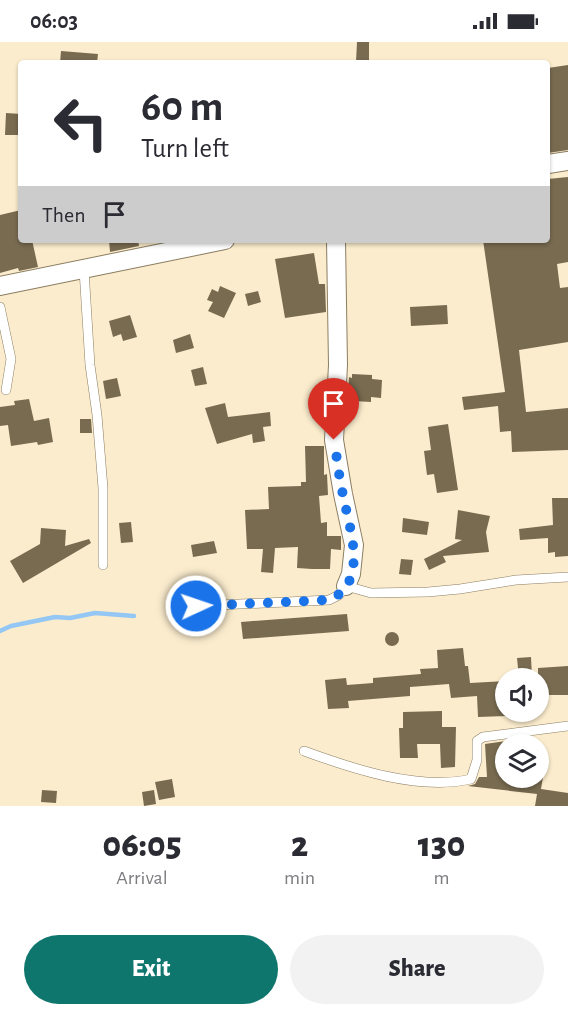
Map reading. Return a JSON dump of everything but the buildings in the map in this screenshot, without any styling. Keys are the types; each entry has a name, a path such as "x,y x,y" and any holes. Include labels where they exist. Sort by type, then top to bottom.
{"street":[{"path":"550,164 568,161"},
{"path":"0,286 211,243"},
{"path":"336,243 338,365 334,440 354,545 351,574 346,586"}],"lane":[{"path":"84,270 90,364 103,488 103,565"},
{"path":"0,307 11,359 6,390"},
{"path":"196,606 329,600 339,595 346,586 371,593 428,592 516,580 568,577"},
{"path":"304,751 351,768 383,775 441,783 458,782 471,779 477,760 477,741 483,736 568,726"}],"waterway":[{"path":"0,631 11,626 55,617 70,618 95,613 134,616"}],"route":[{"path":"196,606 329,600 339,595 351,574 354,545 334,440"}]}
